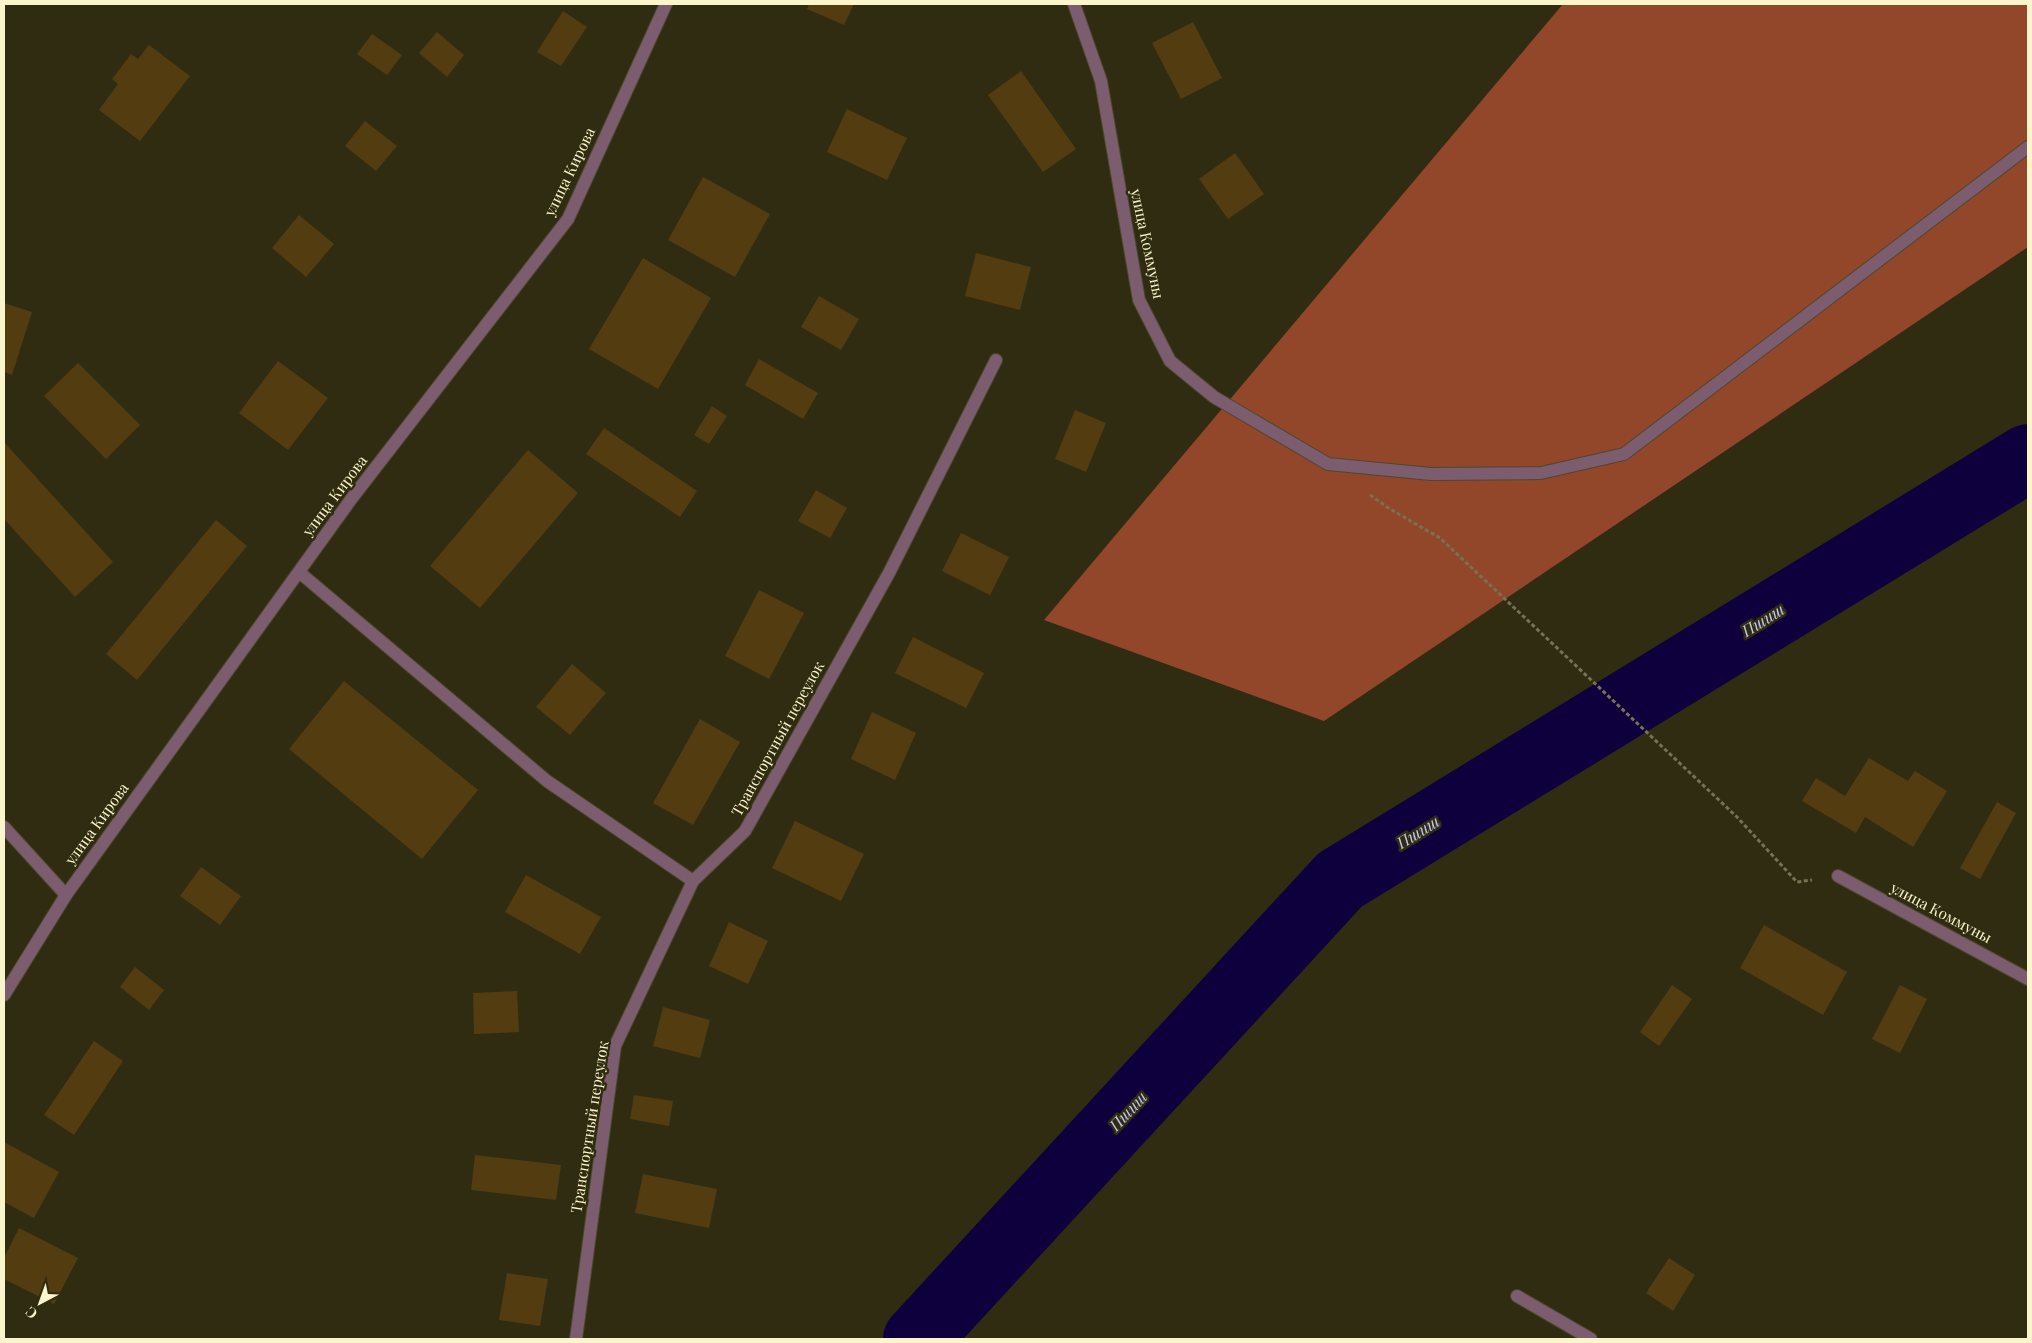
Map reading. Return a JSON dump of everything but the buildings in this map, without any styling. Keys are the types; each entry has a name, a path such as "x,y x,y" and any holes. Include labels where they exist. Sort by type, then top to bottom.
{"street":[{"name":"улица Кирова","path":"4,995 66,895 352,498 568,219 666,4"},
{"name":"улица Коммуны","path":"1074,4 1101,82 1139,300 1170,361 1214,397 1328,464 1431,474 1541,473 1624,454 2028,147"},
{"name":"Транспортный переулок","path":"576,1339 615,1046 693,881 745,831 889,573 996,360"},
{"path":"299,572 547,781 693,881"},
{"path":"4,827 66,895"},
{"name":"улица Коммуны","path":"1838,876 2028,979"},
{"path":"1517,1296 1591,1339"}],"path":[{"path":"1366,492 1390,510 1440,538 1737,817 1797,882 1838,876"}],"shaded area":[{"path":"1563,4 2028,4 2028,247 1324,721 1044,620"}],"waterway":[{"name":"Пшиш","path":"917,1339 1340,880 2028,458"}]}
